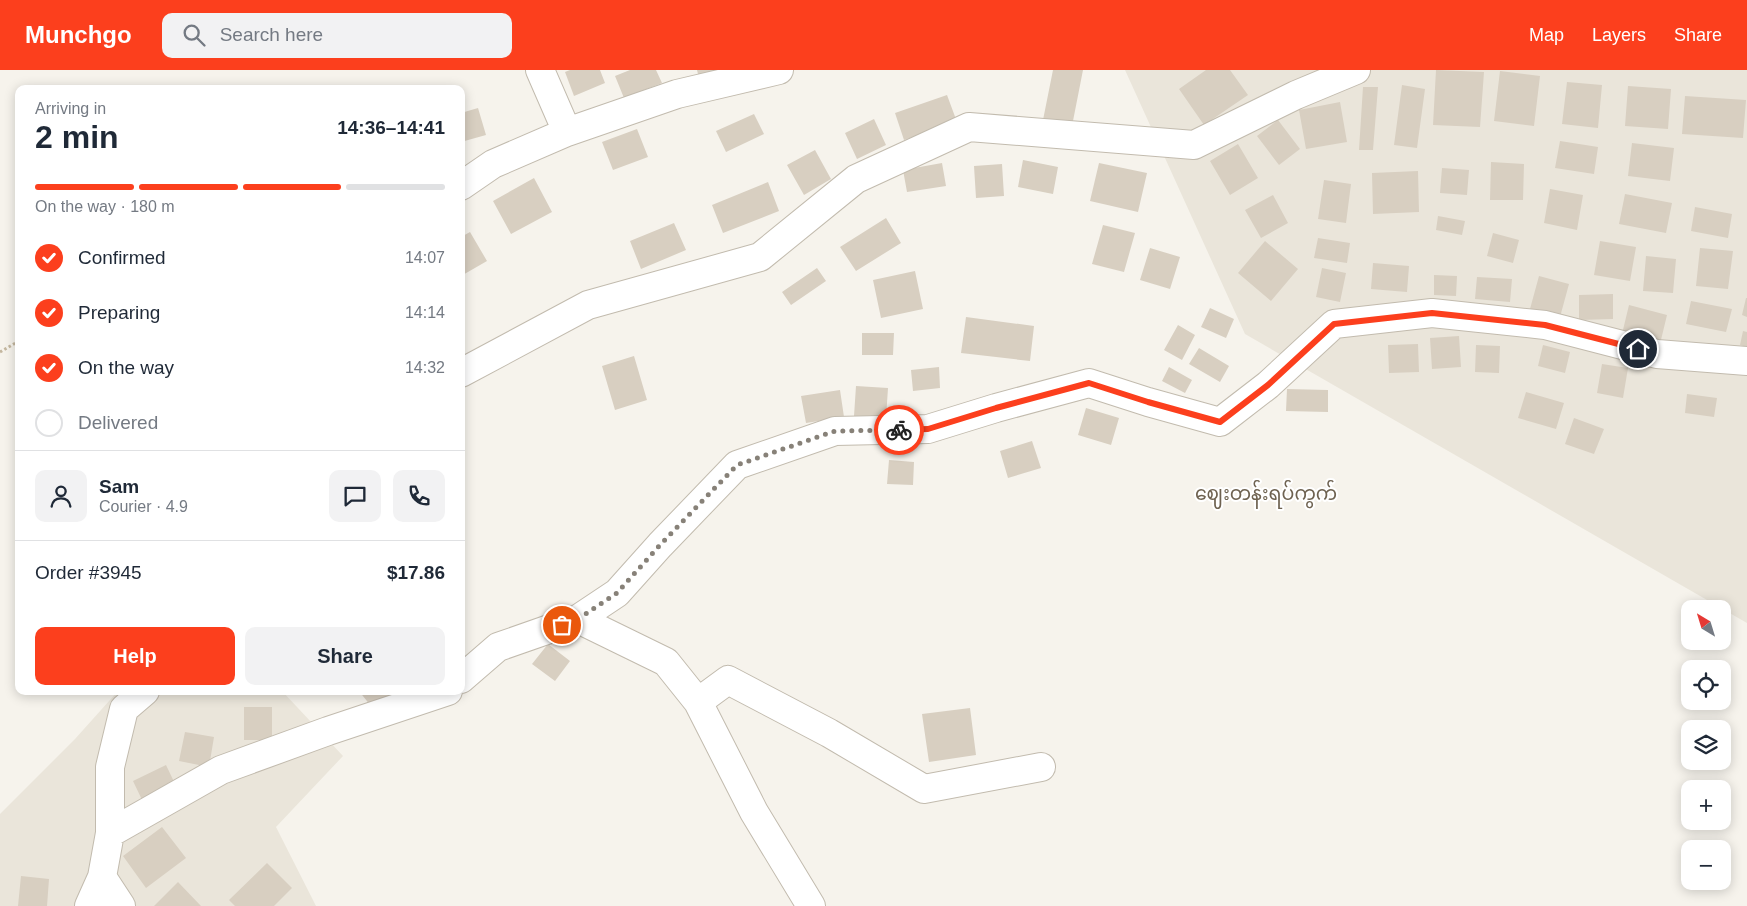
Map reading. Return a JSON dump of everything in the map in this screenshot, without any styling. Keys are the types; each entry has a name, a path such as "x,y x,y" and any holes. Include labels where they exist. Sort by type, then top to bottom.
{"street":[{"path":"540,70 567,132"},
{"path":"465,183 493,164 567,132 677,94 779,70"},
{"path":"465,371 588,306 760,256 856,179 969,127 1194,145 1296,95 1356,70"},
{"path":"465,676 498,647 578,619 617,593 737,465 835,431 928,429 996,408 1089,383 1220,422 1268,385 1334,324 1432,313 1545,325 1657,354 1747,361"},
{"path":"578,619 666,662 698,702 754,812 812,906"},
{"path":"698,702 728,680 829,733 924,789 1041,767"},
{"path":"89,906 102,877 110,833 110,767 124,709 140,695"},
{"path":"110,833 221,770 328,731 436,695"},
{"path":"102,877 121,906"}],"path":[{"path":"0,352 15,343"}],"shaded area":[{"path":"1125,70 1747,70 1747,623 1731,614 1731,600 1707,600 1245,334"},
{"path":"114,695 286,695 343,756 276,827 316,906 0,906 0,814 75,739"}],"building":[{"path":"570,70 600,70 605,83 574,96 565,72"},
{"path":"630,70 656,70 662,83 624,98 615,76"},
{"path":"697,70 727,70 699,78"},
{"path":"1053,70 1083,70 1072,126 1043,120"},
{"path":"1206,70 1230,70 1248,95 1204,125 1179,89"},
{"path":"1436,70 1484,72 1480,127 1433,125"},
{"path":"1500,71 1540,76 1534,126 1494,121"},
{"path":"1567,82 1602,85 1598,128 1562,124"},
{"path":"1402,85 1425,89 1417,148 1394,145"},
{"path":"1628,86 1671,89 1668,129 1625,126"},
{"path":"1363,87 1378,87 1373,150 1359,150"},
{"path":"947,95 957,122 904,140 895,113"},
{"path":"1685,96 1746,100 1743,138 1682,134"},
{"path":"1340,102 1347,142 1306,149 1299,110"},
{"path":"478,108 486,135 465,141 465,112"},
{"path":"754,114 764,134 726,152 716,131"},
{"path":"874,119 886,145 857,159 845,133"},
{"path":"1278,120 1300,149 1279,165 1257,136"},
{"path":"637,129 648,157 613,170 602,142"},
{"path":"1560,141 1598,147 1594,174 1555,168"},
{"path":"1632,143 1674,148 1670,181 1628,176"},
{"path":"1238,144 1258,178 1230,195 1210,161"},
{"path":"815,150 831,179 804,195 787,165"},
{"path":"1023,160 1058,167 1053,194 1018,187"},
{"path":"1491,162 1524,164 1523,200 1490,200"},
{"path":"942,163 946,186 907,192 903,170"},
{"path":"1099,163 1147,173 1138,212 1090,201"},
{"path":"1002,164 1004,196 976,198 974,166"},
{"path":"1442,168 1469,170 1467,195 1440,193"},
{"path":"1418,171 1419,212 1373,214 1372,173"},
{"path":"534,178 552,212 511,234 493,201"},
{"path":"1324,180 1351,184 1346,223 1318,219"},
{"path":"768,182 779,211 723,233 712,205"},
{"path":"1550,189 1583,195 1577,230 1544,223"},
{"path":"1625,194 1672,203 1666,233 1619,224"},
{"path":"1273,195 1288,223 1261,238 1245,210"},
{"path":"1695,207 1732,214 1728,238 1691,231"},
{"path":"1438,216 1465,221 1462,235 1436,230"},
{"path":"886,218 901,243 856,271 840,247"},
{"path":"674,223 686,250 641,269 630,241"},
{"path":"1103,225 1135,233 1124,272 1092,264"},
{"path":"470,232 487,261 465,274 465,235"},
{"path":"1493,233 1519,240 1513,263 1487,256"},
{"path":"1318,238 1350,243 1347,263 1314,258"},
{"path":"1265,241 1298,269 1271,301 1238,273"},
{"path":"1600,241 1636,247 1630,281 1594,275"},
{"path":"1150,248 1180,257 1170,289 1140,280"},
{"path":"1700,248 1733,251 1728,289 1696,286"},
{"path":"1646,256 1676,259 1673,293 1643,291"},
{"path":"1373,263 1409,266 1407,292 1371,289"},
{"path":"817,268 826,281 791,305 782,292"},
{"path":"1322,268 1346,273 1340,302 1316,297"},
{"path":"915,271 923,309 881,318 873,280"},
{"path":"1434,275 1457,276 1456,296 1434,295"},
{"path":"1539,276 1569,284 1560,317 1530,309"},
{"path":"1477,277 1512,279 1510,302 1475,299"},
{"path":"1613,294 1613,319 1579,320 1579,295"},
{"path":"1747,298 1747,317 1742,315"},
{"path":"1691,301 1732,309 1726,332 1686,324"},
{"path":"1629,305 1667,315 1660,344 1622,334"},
{"path":"1210,308 1234,319 1226,338 1201,327"},
{"path":"966,317 1034,326 1030,361 961,353"},
{"path":"1178,325 1195,335 1182,360 1164,350"},
{"path":"1743,331 1747,332 1747,347 1740,345"},
{"path":"862,333 894,333 893,355 862,355"},
{"path":"1459,336 1461,367 1432,369 1430,338"},
{"path":"1418,344 1419,372 1389,373 1388,345"},
{"path":"1476,345 1500,346 1499,373 1475,372"},
{"path":"1543,345 1570,352 1565,373 1538,366"},
{"path":"1199,348 1229,366 1220,382 1189,364"},
{"path":"634,356 647,400 615,410 602,366"},
{"path":"1602,364 1628,368 1623,398 1597,393"},
{"path":"939,367 940,388 913,391 911,370"},
{"path":"1169,367 1192,380 1185,393 1162,381"},
{"path":"856,386 888,388 886,418 854,416"},
{"path":"1287,389 1328,390 1328,412 1286,411"},
{"path":"840,390 844,417 806,423 801,396"},
{"path":"1526,392 1564,403 1556,429 1518,418"},
{"path":"1687,394 1717,398 1714,417 1685,413"},
{"path":"1086,408 1119,418 1111,445 1078,435"},
{"path":"1574,418 1604,429 1594,454 1565,444"},
{"path":"1032,441 1041,468 1008,478 1000,451"},
{"path":"889,460 914,462 913,485 887,484"},
{"path":"548,644 570,661 555,681 532,664"},
{"path":"362,695 394,695 374,710"},
{"path":"244,707 272,707 272,740 244,740"},
{"path":"970,708 976,755 929,762 922,714"},
{"path":"185,732 214,737 209,767 179,761"},
{"path":"166,765 177,788 144,804 133,781"},
{"path":"162,827 186,858 146,888 123,856"},
{"path":"267,863 292,888 274,906 235,906 229,900"},
{"path":"21,876 49,879 47,906 18,906"},
{"path":"178,882 201,906 154,906"}],"way so far":[{"path":"562,625 578,619 617,593 737,465 835,431 899,430"}],"district":[{"name":"ဈေးတန်းရပ်ကွက်","path":"1266,493"}],"route":[{"path":"899,430 928,429 996,408 1089,383 1220,422 1268,385 1334,324 1432,313 1545,325 1638,349"}]}
